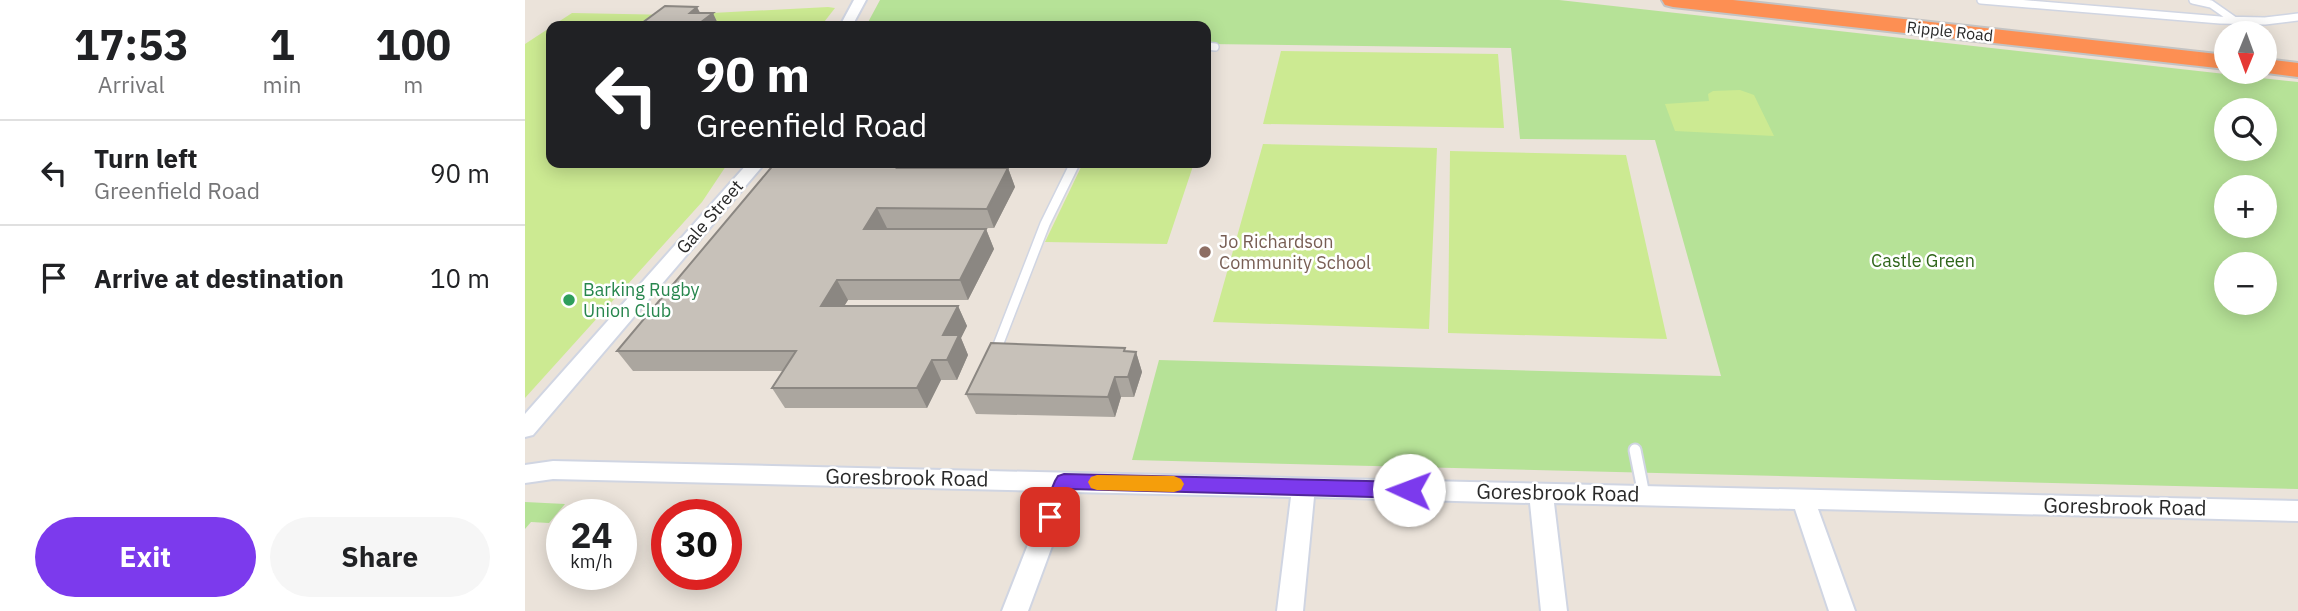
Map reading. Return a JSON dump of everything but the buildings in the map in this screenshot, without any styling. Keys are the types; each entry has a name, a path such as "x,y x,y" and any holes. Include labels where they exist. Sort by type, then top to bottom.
{"highway":[{"name":"Ripple Road","path":"1673,0 2214,61"},
{"name":"Ripple Road","path":"1796,0 2214,44"},
{"path":"2277,50 2298,52"},
{"path":"2277,67 2298,70"}],"street":[{"path":"848,21 859,0"},
{"name":"Gale Street","path":"525,429 753,168"},
{"name":"Goresbrook Road","path":"525,474 553,470 2298,511"},
{"path":"1015,611 1064,481"},
{"path":"1290,611 1304,487"},
{"path":"1541,493 1554,611"},
{"path":"1803,499 1842,611"}],"lane":[{"path":"1981,0 2234,20 2265,21 2298,17"},
{"path":"2193,0 2211,4 2234,20"},
{"path":"1211,47 1215,47"},
{"path":"992,360 1045,224 1073,168"},
{"path":"1635,450 1644,495"}],"green space":[{"name":"Castle Green","path":"880,0 1559,0 2214,73 2214,84 2277,84 2277,80 2298,82 2298,489 1132,460 1159,360 1721,376 1655,140 1520,139 1511,48 1211,44 1211,21 869,21"},
{"path":"835,8 825,21 560,21 572,13 674,15"},
{"name":"Barking Rugby Union Club","path":"546,30 546,168 725,168 702,202 525,398 525,44"},
{"path":"1281,51 1498,54 1504,128 1263,124"},
{"path":"1740,90 1754,95 1774,136 1675,131 1665,104 1709,101 1708,94 1713,91"},
{"path":"1263,144 1437,148 1429,329 1213,322"},
{"path":"1450,151 1626,155 1667,339 1448,333"},
{"path":"1081,168 1192,168 1167,244 1045,242"},
{"path":"525,502 546,503 546,523 531,522 525,529"}],"slow traffic":[{"path":"1097,482 1174,484"}],"place":[{"name":"Jo Richardson Community School","path":"1205,252"},
{"name":"Barking Rugby Union Club","path":"569,300"}],"route":[{"path":"1050,517 1064,481 1409,490"}]}
